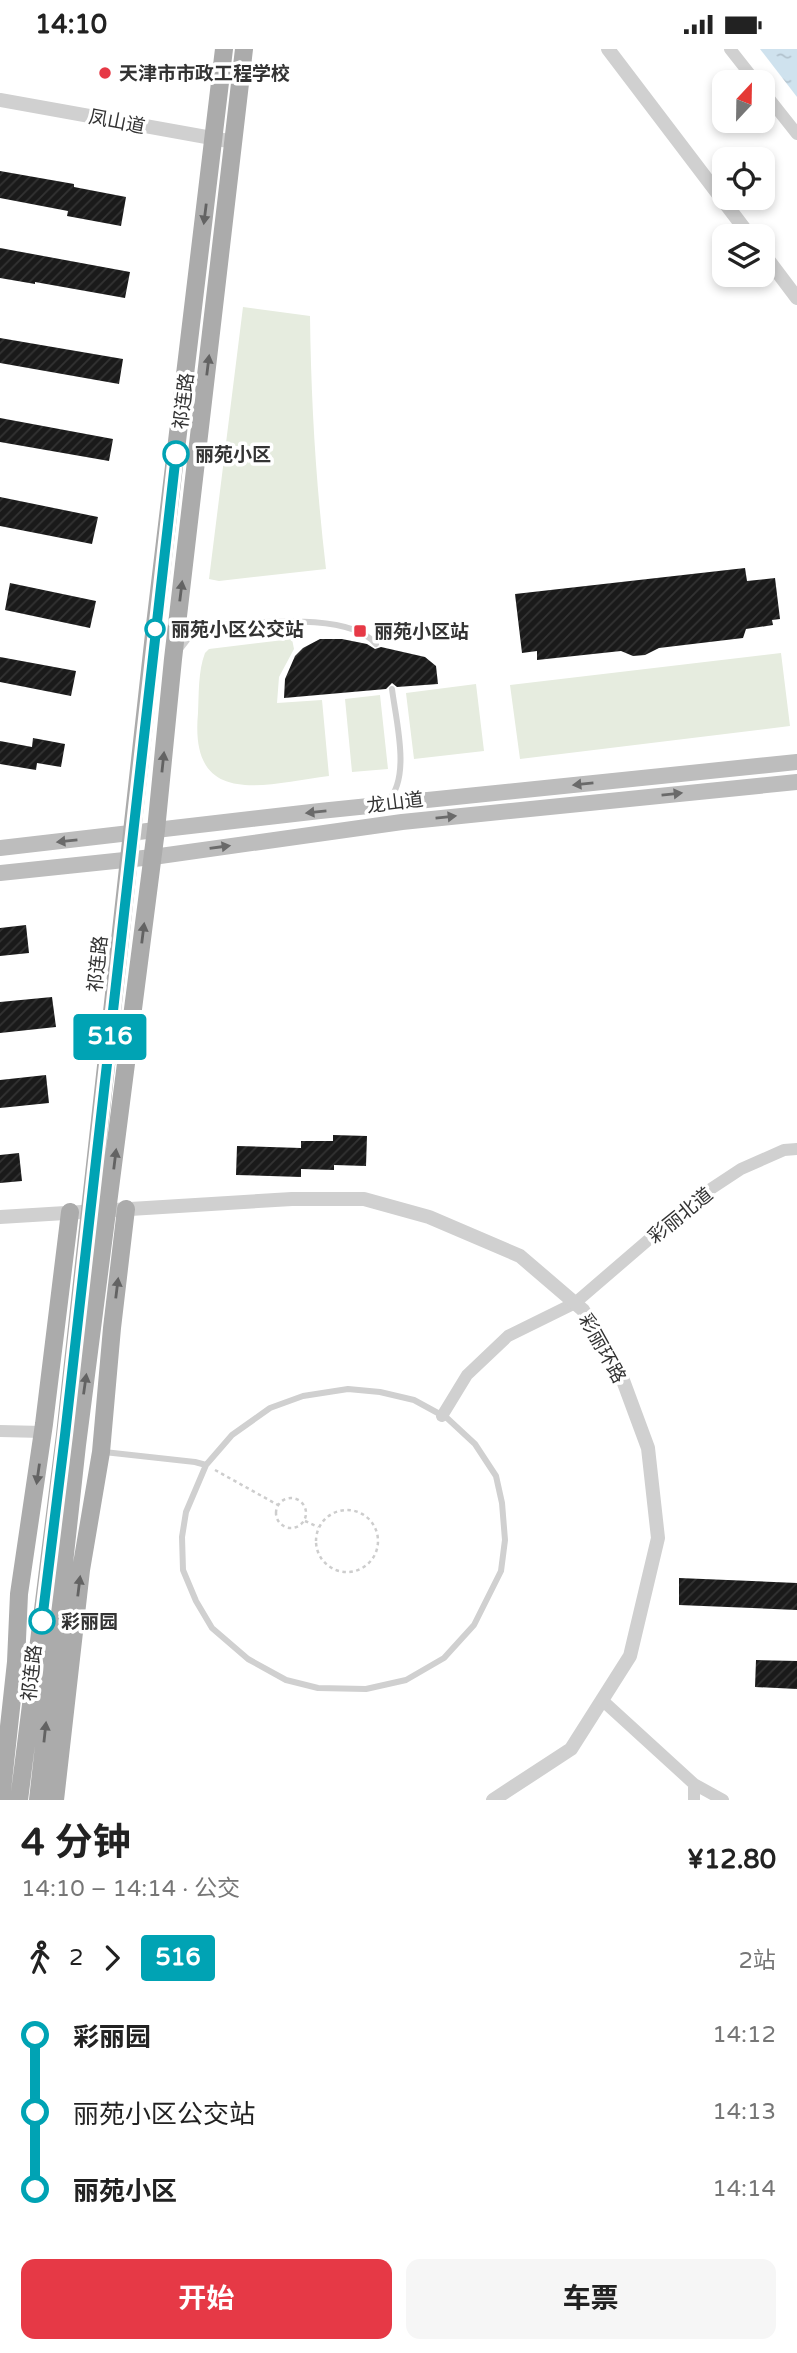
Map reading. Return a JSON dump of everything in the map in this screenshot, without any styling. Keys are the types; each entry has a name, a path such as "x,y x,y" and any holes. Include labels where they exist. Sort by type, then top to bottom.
{"main road":[{"name":"祁连路","path":"19,1800 65,1435 157,612 224,49"},
{"name":"祁连路","path":"38,1800 77,1445 117,1210 173,659 244,49"},
{"name":"龙山道","path":"0,848 797,762"},
{"name":"龙山道","path":"0,873 153,857 402,822 797,782"},
{"path":"55,1800 81,1570 101,1452 112,1328 117,1210"},
{"path":"1,1800 16,1662 19,1594 43,1432 70,1212"}],"street":[{"path":"608,49 741,224"},
{"path":"730,49 747,70"},
{"name":"凤山道","path":"0,100 214,143"},
{"path":"775,106 797,134"},
{"name":"凤山道","path":"0,107 234,146"},
{"path":"775,269 797,298"},
{"name":"彩丽北道","path":"442,1416 467,1375 508,1336 575,1303 697,1198 741,1169 784,1150 797,1149"},
{"name":"彩丽环路","path":"0,1217 292,1199 364,1199 429,1217 520,1256 583,1310 621,1375 648,1448 658,1538 630,1656 571,1749 493,1800"},
{"path":"0,1431 43,1432"},
{"path":"602,1700 694,1784 723,1800"},
{"path":"694,1784 694,1800"}],"lane":[{"path":"173,659 191,632 208,625 323,622 356,629 376,644"},
{"path":"384,805 394,794 400,780 393,689"},
{"path":"348,1389 380,1392 414,1400 442,1416 475,1444 496,1476 502,1503 505,1540 501,1571 474,1625 444,1658 406,1680 366,1689 318,1688 286,1680 248,1659 212,1628 196,1601 183,1570 182,1537 186,1512 206,1465 232,1435 270,1408 303,1396 348,1389"},
{"path":"101,1452 206,1465"}],"path":[{"path":"206,1465 278,1505"},
{"path":"291,1498 301,1501 306,1511 305,1521 298,1528 283,1527 276,1514 278,1505 291,1498"},
{"path":"354,1511 364,1515 372,1522 376,1531 376,1552 363,1567 344,1572 335,1570 320,1557 316,1537 318,1528 324,1519 333,1513 354,1511"},
{"path":"305,1521 318,1528"}],"shaded area":[{"path":"243,307 310,316 315,443 326,569 219,581 209,579"},
{"path":"292,639 294,649 279,677 277,703 322,700 329,776 257,785 236,784 219,778 206,765 198,744 199,683 205,653 209,649"},
{"path":"781,653 790,726 520,759 510,685"},
{"path":"476,684 484,751 414,759 406,693"},
{"path":"380,695 388,769 352,772 345,699"}],"water":[{"path":"760,49 797,49 797,97"}],"building":[{"path":"0,171 74,184 74,187 126,197 121,226 67,216 68,211 0,198"},
{"path":"0,248 130,272 125,298 0,278"},
{"path":"0,338 123,359 119,384 0,363"},
{"path":"0,418 113,439 109,461 0,442"},
{"path":"0,497 98,517 92,544 0,526"},
{"path":"745,568 747,581 775,578 780,619 772,620 773,625 746,629 743,638 659,648 645,655 633,656 621,651 537,660 537,651 522,653 515,594"},
{"path":"10,583 96,601 90,628 5,610"},
{"path":"320,639 342,639 367,644 375,649 381,647 425,657 436,666 438,684 397,687 392,683 386,689 284,698 285,679 295,656 303,648"},
{"path":"0,657 76,671 71,696 0,682"},
{"path":"33,738 65,744 61,767 37,763 36,770 0,764 0,741 32,747"},
{"path":"26,925 29,953 0,956 0,928"},
{"path":"52,997 56,1027 0,1033 0,1002"},
{"path":"46,1075 49,1103 0,1108 0,1080"},
{"path":"333,1135 367,1136 366,1166 334,1165 334,1170 301,1169 301,1177 236,1175 237,1146 301,1148 301,1141 333,1141"},
{"path":"19,1153 22,1181 0,1183 0,1155"},
{"path":"679,1578 797,1583 797,1610 679,1605"},
{"path":"756,1660 797,1661 797,1689 755,1687"}],"bus line":[{"name":"516","path":"42,1621 176,454"}],"place":[{"name":"天津市市政工程学校","path":"105,73"},
{"name":"丽苑小区","path":"176,454"},
{"name":"丽苑小区公交站","path":"155,629"},
{"name":"丽苑小区站","path":"360,631"},
{"name":"彩丽园","path":"42,1621"}]}
